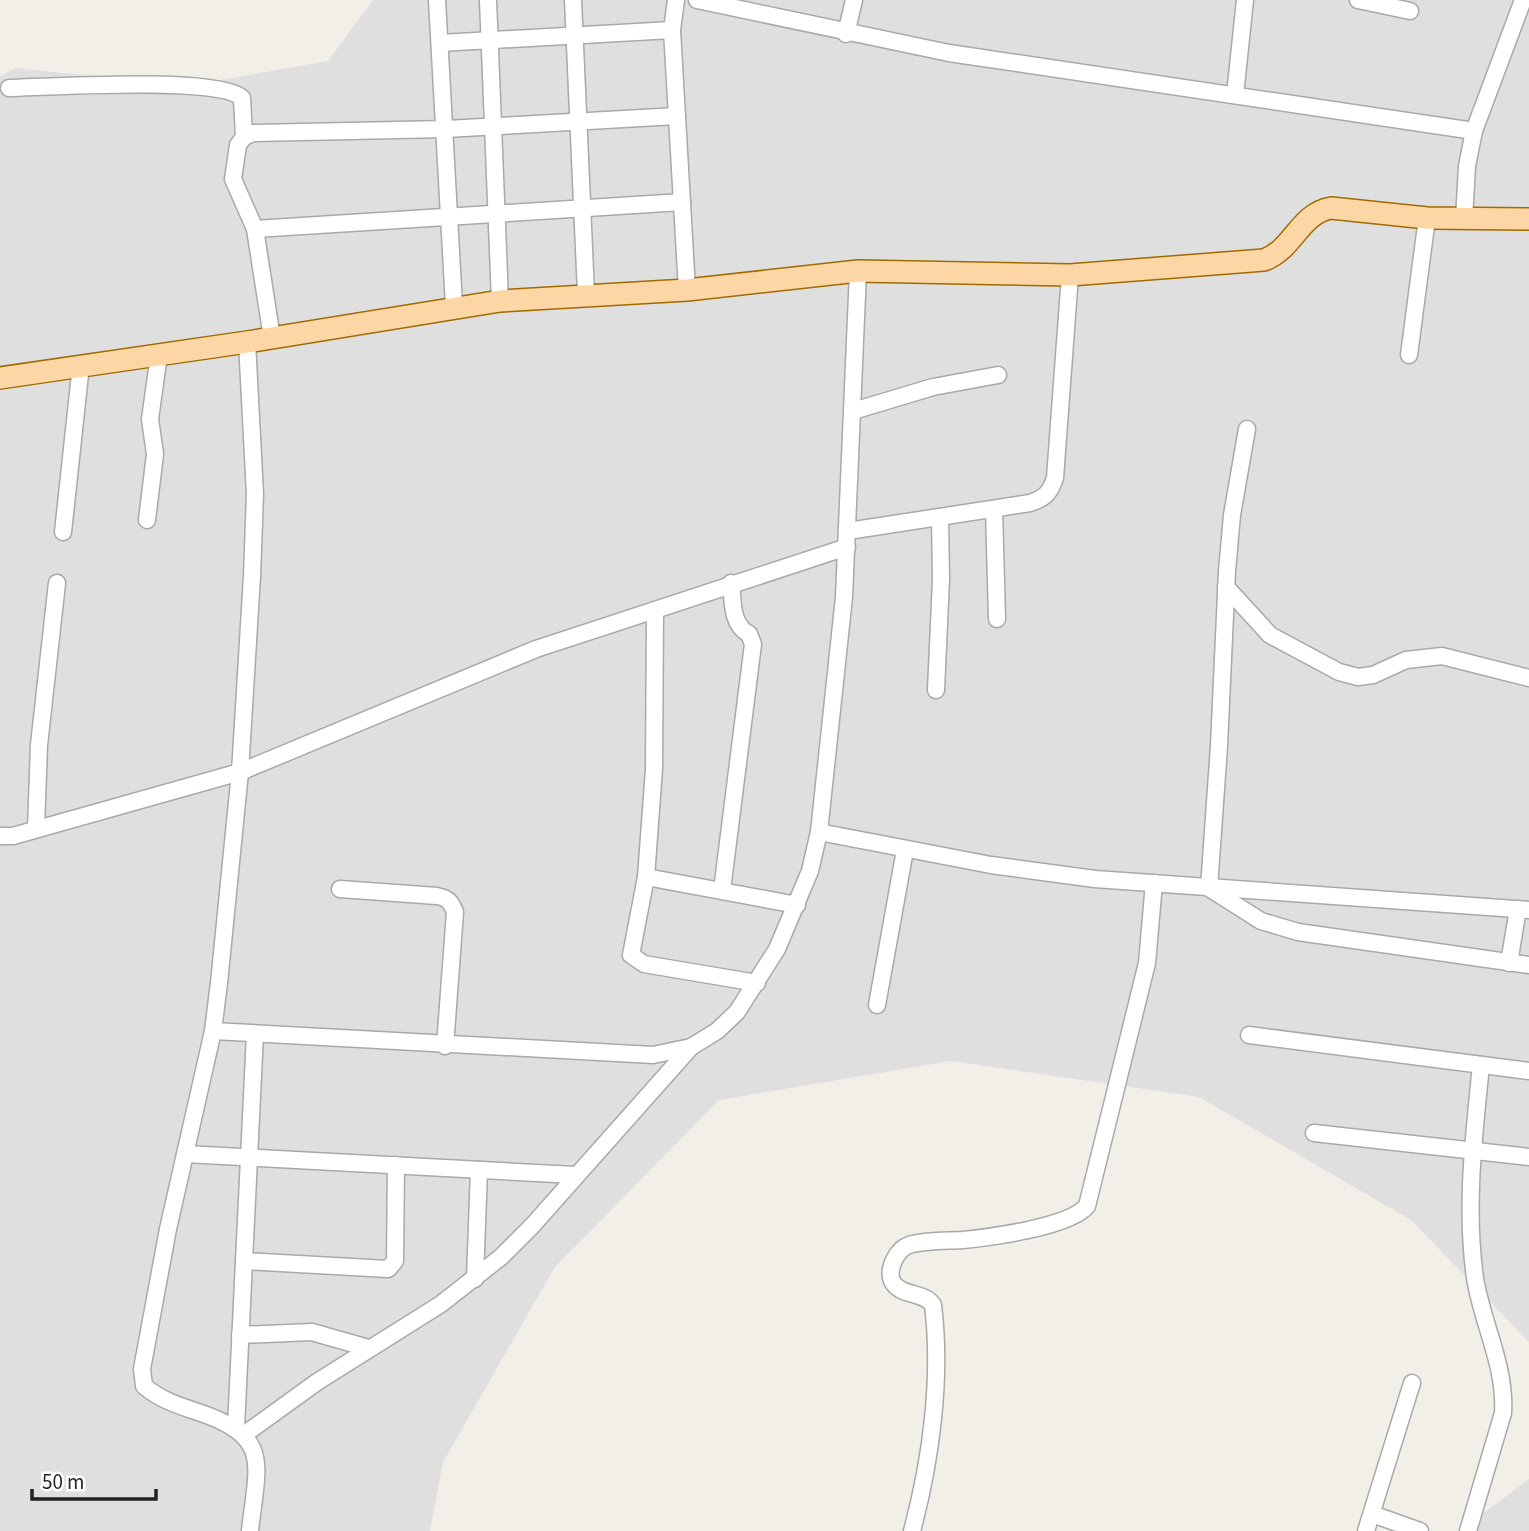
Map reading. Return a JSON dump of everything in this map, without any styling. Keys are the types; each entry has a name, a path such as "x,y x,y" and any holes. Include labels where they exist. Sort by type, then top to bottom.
{"main road":[{"path":"0,378 500,301 687,290 858,271 1070,275 1264,260 1284,248 1307,218 1316,211 1331,208 1427,218 1529,219"}],"street":[{"path":"437,0 454,306"},
{"path":"488,0 500,301"},
{"path":"573,0 586,294"},
{"path":"676,0 673,30 687,290"},
{"path":"697,0 846,34 949,53 1474,131"},
{"path":"846,34 854,0"},
{"path":"1235,95 1245,0"},
{"path":"1358,0 1410,11"},
{"path":"1464,219 1467,166 1474,131 1523,0"},
{"path":"440,43 673,30"},
{"path":"9,88 141,86 227,90 242,98 244,137 235,155 233,179 255,229 272,338"},
{"path":"244,137 253,133 446,129 677,116"},
{"path":"255,229 682,202"},
{"path":"1409,355 1427,218"},
{"path":"241,1431 441,1304 475,1279 532,1226 691,1048 731,1018 757,983 777,949 810,871 818,832 848,539 858,271"},
{"path":"0,836 240,772 536,649 655,610 848,539 940,517 1043,499 1055,478 1070,275"},
{"path":"241,1431 160,1399 144,1387 144,1357 213,1031 240,772 255,494 247,342"},
{"path":"146,520 155,454 150,419 159,355"},
{"path":"63,532 81,365"},
{"path":"853,411 933,387 998,375"},
{"path":"1209,888 1226,587 1232,515 1247,429"},
{"path":"994,509 997,619"},
{"path":"936,690 941,579 940,517"},
{"path":"36,828 39,745 57,583"},
{"path":"722,890 753,644 749,634 741,629 736,621 731,583"},
{"path":"1226,587 1270,635 1339,672 1358,677 1373,675 1406,660 1442,656 1529,678"},
{"path":"655,610 655,757 646,877 631,948 636,960 644,964 757,983"},
{"path":"818,832 991,865 1154,883 1524,909 1509,963"},
{"path":"877,1005 905,850"},
{"path":"646,877 797,905"},
{"path":"912,1531 928,1444 937,1350 933,1305 929,1300 907,1293 892,1282 890,1274 895,1258 909,1245 991,1236 1058,1222 1080,1215 1087,1206 1147,962 1154,883"},
{"path":"1209,888 1261,921 1298,932 1529,965"},
{"path":"340,889 437,896 452,903 455,912 445,1046"},
{"path":"213,1031 445,1046 653,1055 691,1048"},
{"path":"250,1531 256,1472 254,1454 241,1431 240,1335 254,1034"},
{"path":"1249,1035 1529,1071"},
{"path":"1468,1531 1503,1413 1504,1392 1476,1281 1469,1229 1472,1151 1481,1065"},
{"path":"1314,1133 1529,1157"},
{"path":"185,1154 575,1175"},
{"path":"244,1261 388,1269 395,1261 396,1165"},
{"path":"475,1279 479,1170"},
{"path":"240,1335 312,1332 368,1348"},
{"path":"1366,1531 1412,1383"},
{"path":"1372,1514 1420,1531"}],"shaded area":[{"path":"373,0 1529,0 1529,1342 1411,1220 1199,1097 951,1061 719,1100 555,1267 443,1462 430,1531 0,1531 0,76 16,68 186,86 328,61"},
{"path":"1529,1479 1529,1531 1460,1531"}]}
